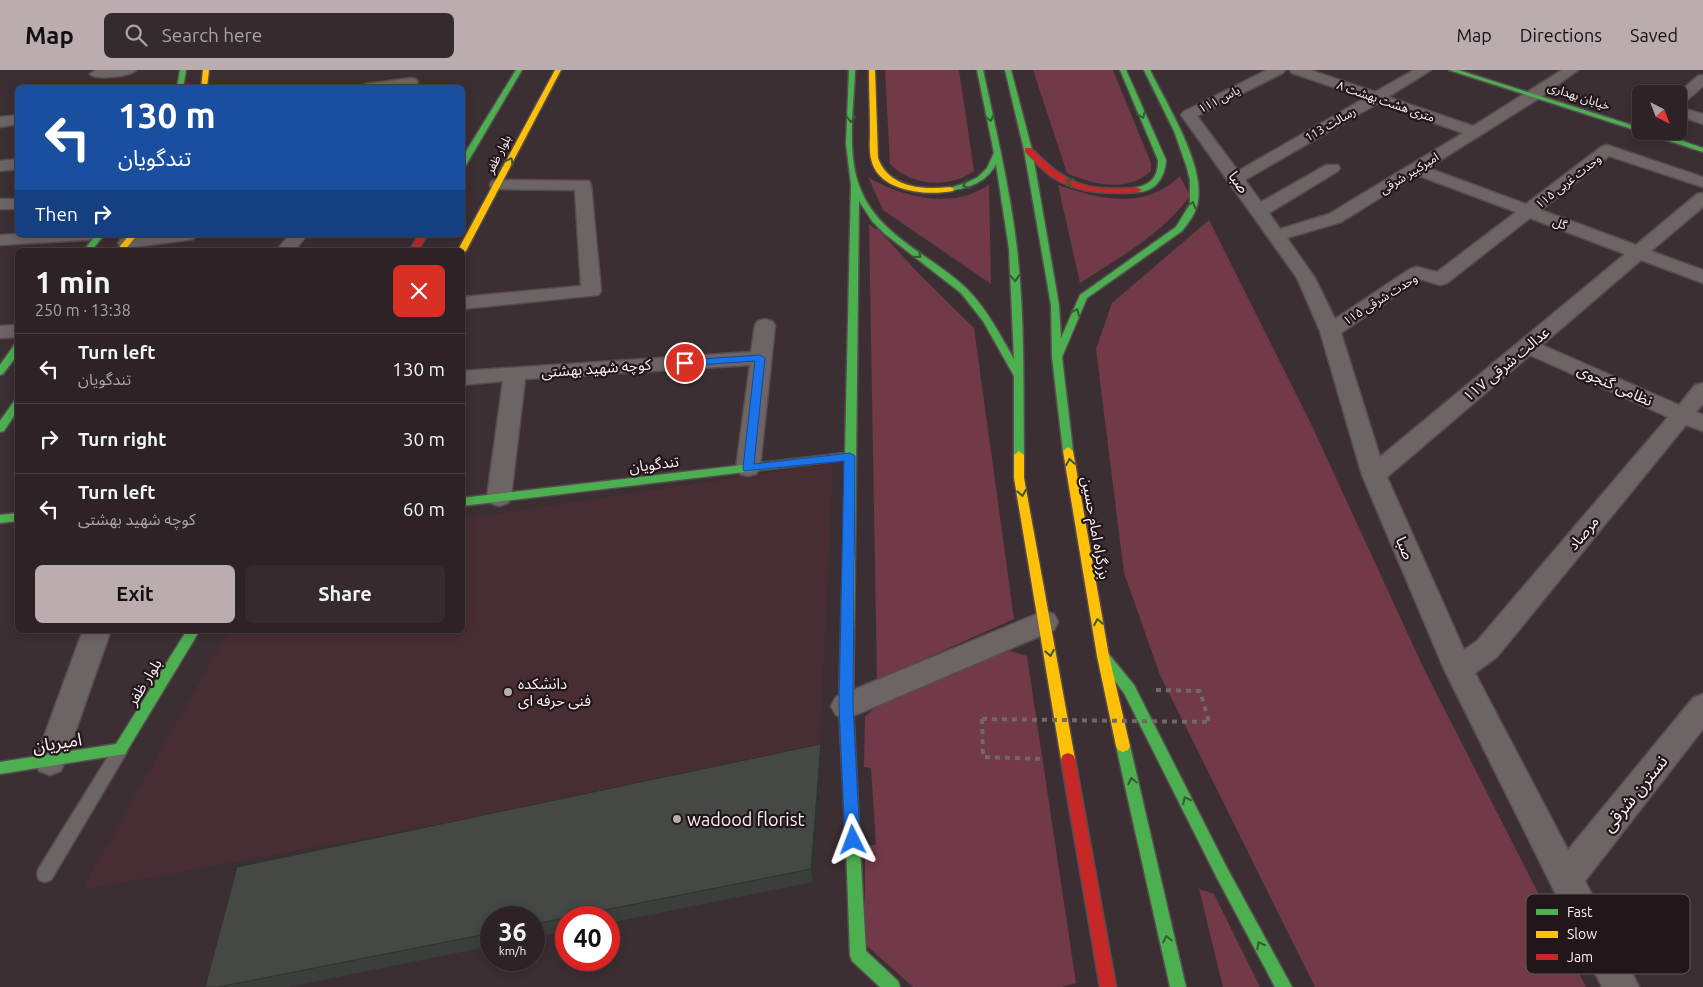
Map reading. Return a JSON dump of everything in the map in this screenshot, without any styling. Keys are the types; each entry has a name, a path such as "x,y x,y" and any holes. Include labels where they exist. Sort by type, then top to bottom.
{"main road":[{"path":"180,85 183,70"},
{"path":"204,85 206,70"},
{"name":"بلوار ظفر","path":"465,160 519,70"},
{"name":"بلوار ظفر","path":"464,248 558,70"},
{"path":"852,70 851,159 856,189 873,217 963,291 981,311 1019,377"},
{"path":"872,70 874,158 877,170 886,178 922,190 954,190 980,180 989,172 998,152"},
{"path":"980,70 1004,180 1013,251 1017,307 1020,478 1106,986"},
{"name":"بزرگراه امام حسین","path":"1008,70 1028,150 1055,306 1057,357 1070,464 1103,656 1178,987"},
{"path":"1028,150 1045,168 1061,179 1088,188 1115,192 1129,191 1142,188 1160,178 1163,172 1162,160 1124,70"},
{"path":"1057,357 1083,297 1179,229 1187,220 1191,210 1195,193 1189,163 1147,70"},
{"name":"خیابان بهداری","path":"1452,70 1632,127"},
{"path":"1672,140 1703,150"},
{"path":"856,184 846,706 858,956 892,987"},
{"path":"474,208 493,193"},
{"path":"90,248 98,237"},
{"path":"415,248 422,237"},
{"path":"0,372 15,350"},
{"path":"0,429 15,406"},
{"name":"تندگویان","path":"465,502 850,456"},
{"path":"0,518 15,517"},
{"name":"بلوار ظفر","path":"120,750 192,633"},
{"path":"1103,656 1129,689 1222,873 1284,987"},
{"name":"امیریان","path":"0,768 120,750"}],"street":[{"path":"97,74 129,70"},
{"name":"یاس ۱۱۱","path":"1188,115 1278,70"},
{"name":"۸ متری هشت بهشت","path":"1297,70 1475,132"},
{"name":"رسالت 113","path":"1236,178 1424,70"},
{"name":"امیرکبیر شرقی","path":"1276,235 1334,218 1417,169 1571,70"},
{"path":"1688,92 1703,79"},
{"path":"1688,114 1703,118"},
{"name":"صبا","path":"1188,115 1236,178 1306,278 1330,331 1374,475 1458,669 1574,894"},
{"path":"0,122 15,120"},
{"name":"۱۱۵ وحدت غربی","path":"1529,211 1607,150 1703,182"},
{"path":"0,166 15,164"},
{"path":"1259,211 1332,168"},
{"name":"گل","path":"1417,169 1703,276"},
{"path":"465,303 592,291 583,185 493,193"},
{"name":"۱۱۷ عدالت شرقی","path":"1374,475 1703,198"},
{"path":"0,204 15,204"},
{"name":"۱۱۵ وحدت شرقی","path":"1330,331 1417,273 1440,279 1529,211"},
{"path":"0,240 52,237"},
{"path":"288,248 296,237"},
{"path":"127,243 180,240"},
{"path":"748,468 765,325"},
{"path":"0,332 15,331"},
{"name":"نظامی گنجوی","path":"1534,340 1697,408"},
{"name":"کوچه شهید بهشتی","path":"465,378 760,358"},
{"path":"499,497 516,373"},
{"name":"مرصاد","path":"1458,669 1487,649 1697,408"},
{"path":"846,706 1044,622"},
{"path":"50,762 96,633"},
{"name":"نسترن شرقی","path":"1566,878 1703,707"},
{"name":"صبا","path":"1614,974 1621,987"}],"lane":[{"path":"45,874 120,750"}],"path":[{"path":"1069,759 984,757 982,719 1209,722 1200,691 1129,689"}],"shaded area":[{"path":"885,70 959,70 974,171 953,181 930,182 908,177 890,164"},
{"path":"1033,70 1113,70 1151,163 1151,171 1142,178 1132,182 1110,185 1088,181 1067,173"},
{"path":"1180,176 1190,196 1179,210 1153,234 1080,283 1058,185 1106,198 1137,198 1152,194 1166,187"},
{"path":"868,177 904,193 943,199 971,194 989,185 991,284 883,210"},
{"path":"1209,220 1312,426 1424,669 1539,894 1526,894 1526,974 1579,974 1586,987 1315,987 1160,675 1124,573 1096,349 1112,303"},
{"path":"869,224 878,229 920,275 974,328 1014,619 877,680"},
{"name":"دانشکده فنی حرفه ای","path":"833,463 819,754 82,890 227,633 465,633 465,519"},
{"path":"994,646 1027,656 1076,983 1061,987 913,987 865,944 865,845 876,845 871,768 864,767 865,717 894,690"},
{"path":"1199,889 1214,894 1260,987 1223,987"}],"building":[{"name":"wadood florist","path":"821,744 811,869 620,907 555,906 555,920 545,922 545,906 480,906 480,935 218,987 205,987 237,867"}],"traffic: fast":[{"path":"180,85 183,70"},
{"path":"465,160 519,70"},
{"path":"852,70 849,129 850,159 856,187 864,204 888,233 950,279 973,300 994,332 1019,377"},
{"path":"980,70 1003,182 1013,249 1018,326 1019,455"},
{"path":"1008,70 1028,150 1055,305 1057,357 1068,451"},
{"path":"1123,70 1162,160 1161,172 1157,180 1150,186 1138,190"},
{"path":"1057,357 1083,297 1179,229 1188,217 1194,204 1194,180 1190,165 1177,131 1147,70"},
{"path":"1452,70 1632,127"},
{"path":"1672,140 1703,150"},
{"path":"950,189 968,185 981,178 990,168 998,152"},
{"path":"849,556 855,184"},
{"path":"90,248 98,237"},
{"path":"0,372 15,350"},
{"path":"0,429 15,406"},
{"path":"465,502 850,456"},
{"path":"0,519 15,517"},
{"path":"0,768 120,750 192,633"},
{"path":"1103,656 1129,689 1222,873 1284,987"},
{"path":"1123,746 1178,987"},
{"path":"853,846 858,955 892,987"}],"traffic: slow":[{"path":"204,85 206,70"},
{"path":"464,248 558,70"},
{"path":"872,70 874,158 878,169 895,183 913,189 932,191 950,189"},
{"path":"123,248 131,237"},
{"path":"1068,451 1103,656 1123,746"},
{"path":"1019,455 1019,478 1068,759"},
{"path":"849,556 846,706 853,846"}],"traffic: jam":[{"path":"1028,150 1045,168 1066,182 1096,190 1138,190"},
{"path":"415,248 422,237"},
{"path":"1068,759 1108,987"}],"place":[{"name":"دانشکده فنی حرفه ای","path":"508,692"},
{"name":"wadood florist","path":"677,819"}],"route":[{"path":"685,363 760,358 748,468 850,456 846,706 853,840"}]}
